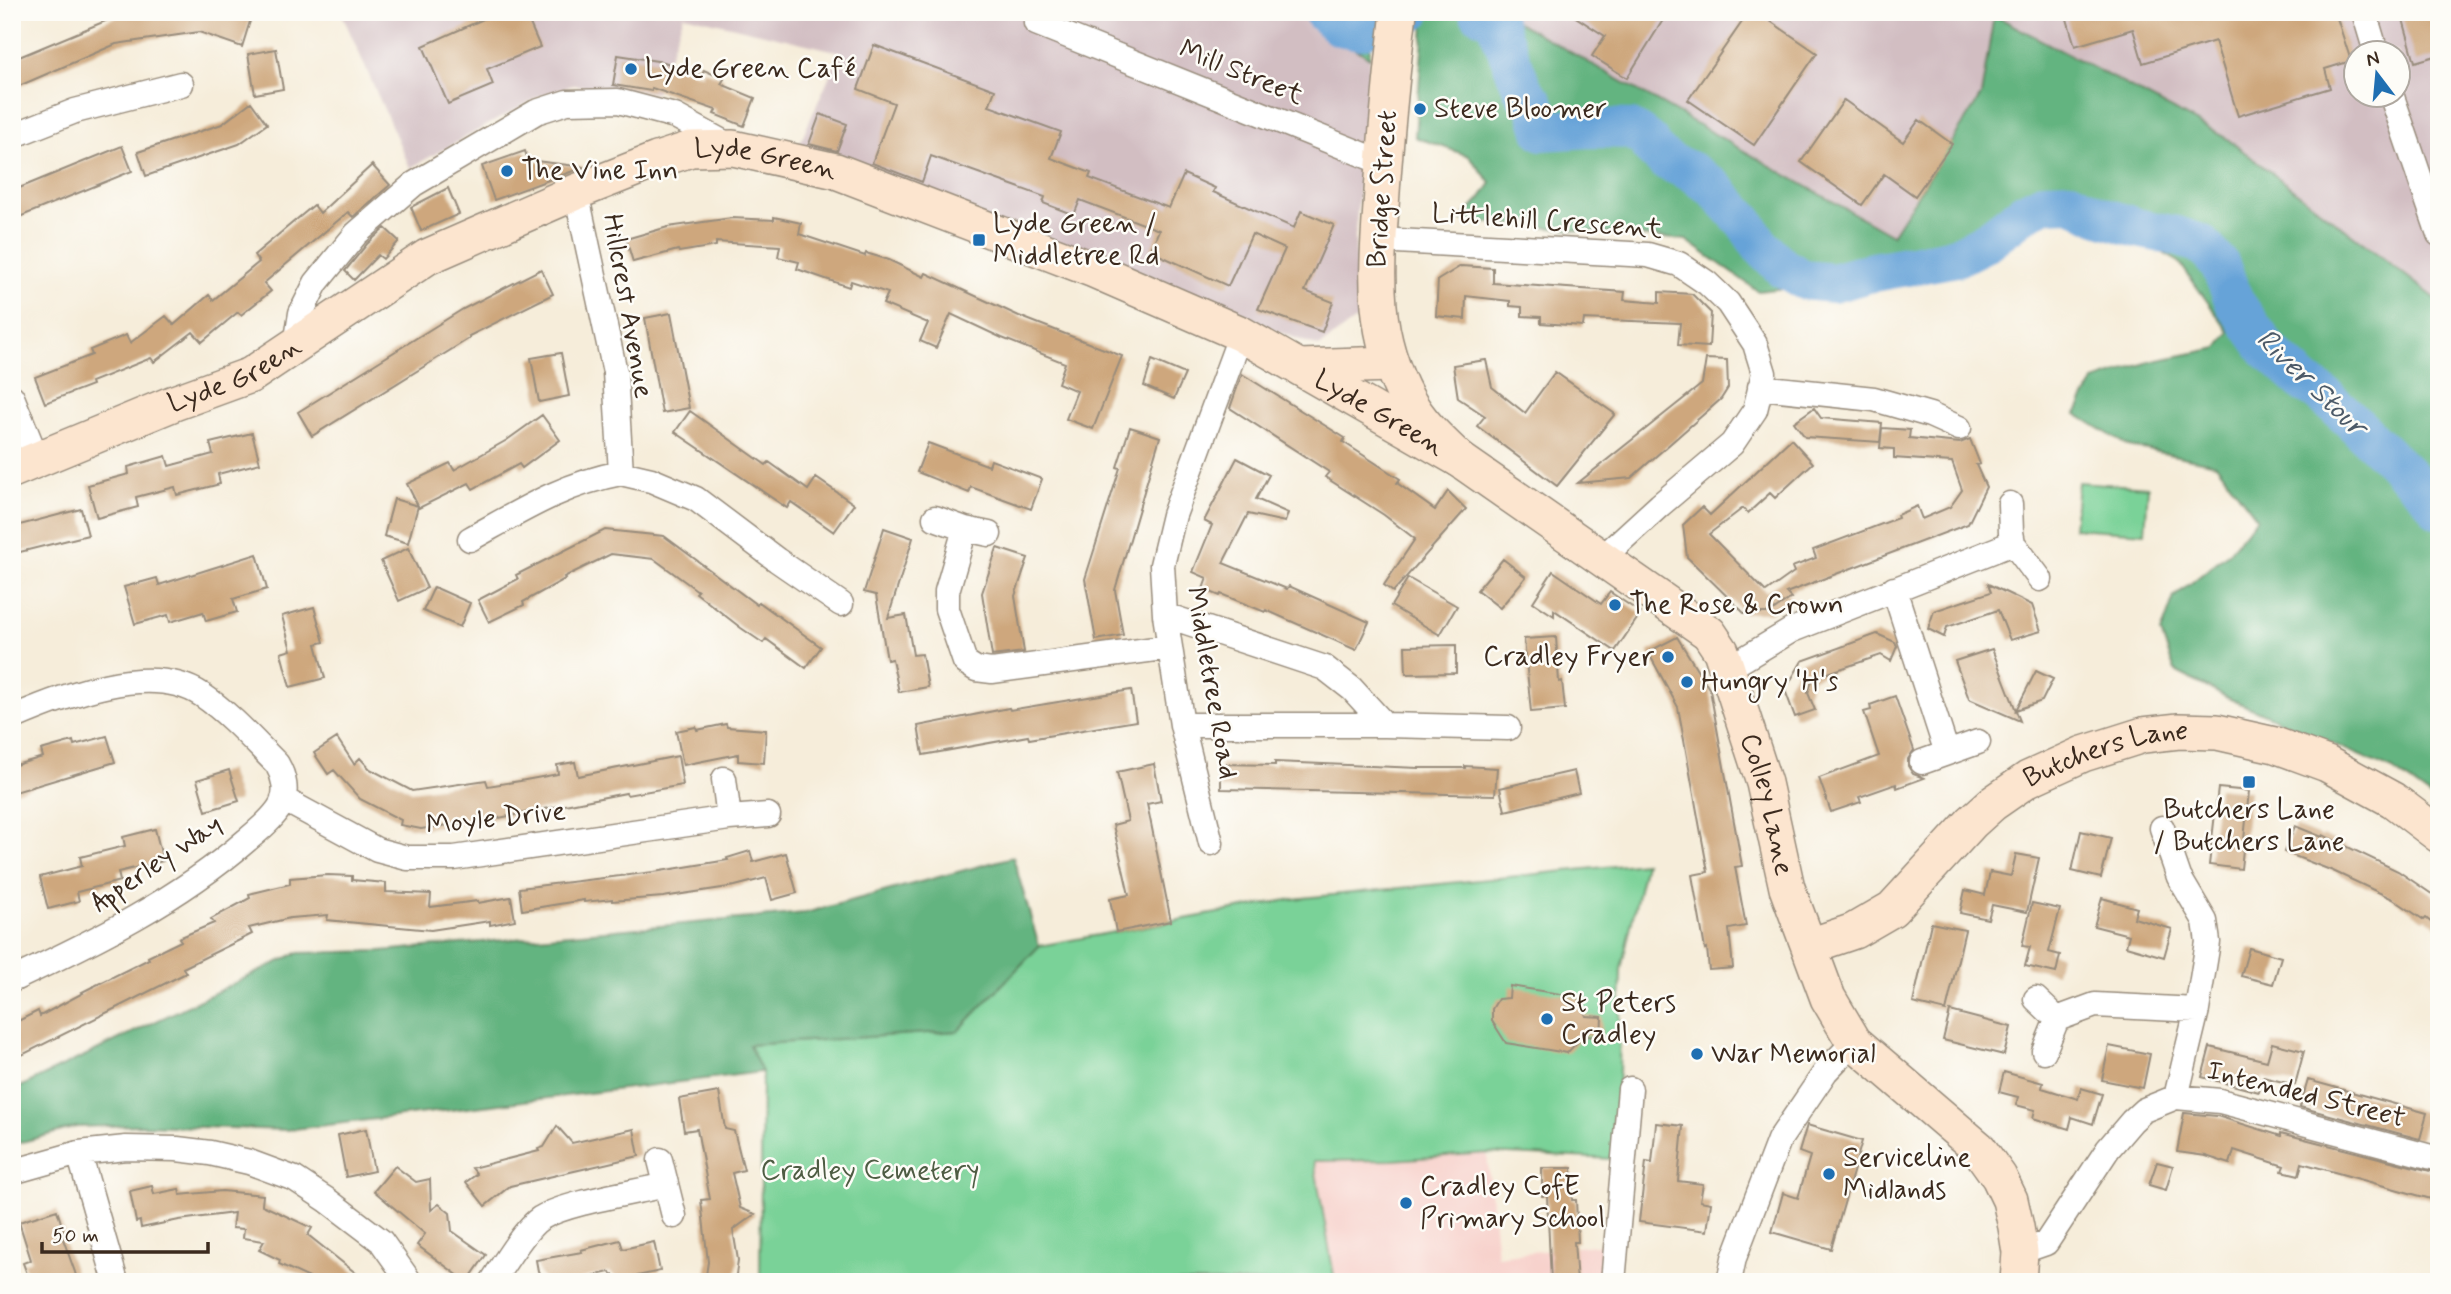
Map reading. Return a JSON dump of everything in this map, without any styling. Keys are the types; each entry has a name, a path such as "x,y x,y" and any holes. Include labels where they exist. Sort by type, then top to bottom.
{"street":[{"name":"Bridge Street","path":"1391,365 1383,333 1376,283 1384,163 1399,12"},
{"path":"2364,12 2372,38"},
{"name":"Mill Street","path":"1036,23 1384,163"},
{"path":"12,136 75,111 181,84"},
{"path":"296,345 301,313 316,283 356,234 414,184 536,112 567,102 618,101 675,116 733,148"},
{"path":"2396,108 2439,234"},
{"name":"Lyde Green","path":"25,465 251,375 427,257 576,192 691,149 733,148 836,171 1094,270 1241,334 1459,459"},
{"name":"Hillcrest Avenue","path":"576,192 615,372 621,473"},
{"name":"Littlehill Crescent","path":"1379,240 1648,255 1679,264 1707,283 1728,303 1755,344 1764,373 1755,410 1732,444 1601,559"},
{"name":"Middletree Road","path":"1211,843 1182,724 1165,615 1162,565 1166,544 1241,334"},
{"name":"Lyde Green","path":"1300,367 1391,365"},
{"name":"Colley Lane","path":"1391,365 1416,413 1459,459 1709,634 1721,651 1764,783 1787,888 1828,998 1854,1042 1979,1149 1999,1177 2010,1200 2019,1267"},
{"path":"1760,387 1874,399 1930,415 1959,428"},
{"path":"12,397 25,465"},
{"path":"470,539 542,499 589,479 621,473 651,480 696,499 841,604"},
{"path":"2010,504 2013,543 2040,579"},
{"path":"936,518 977,532 947,591 947,610 965,662 976,669 992,671 1170,648"},
{"path":"1727,669 1792,630 2013,543"},
{"path":"1894,589 1947,753"},
{"path":"1165,615 1325,668 1352,689 1385,725"},
{"path":"12,718 72,696 142,679 179,685 200,693 225,712 277,764 284,783 282,799"},
{"path":"1182,724 1385,725 1475,715 1507,728"},
{"name":"Butchers Lane","path":"1810,946 1854,930 1892,909 1972,822 2028,779 2083,754 2143,736 2217,732 2275,745 2328,764 2393,800 2439,835"},
{"path":"1922,762 1978,742"},
{"path":"724,779 729,818"},
{"name":"Moyle Drive","path":"282,799 377,850 407,858 454,858 729,818 768,815"},
{"name":"Apperley Way","path":"12,981 108,935 215,868 254,834 281,806 282,799"},
{"path":"2162,828 2179,877 2205,921 2208,942 2197,1010 2176,1097"},
{"path":"2036,999 2057,1019"},
{"path":"2045,1051 2057,1019 2095,1005 2197,1010"},
{"path":"1729,1282 1734,1258 1780,1140 1826,1070 1854,1042"},
{"path":"1613,1282 1630,1089"},
{"name":"Intended Street","path":"2019,1267 2046,1243 2108,1149 2132,1121 2144,1110 2176,1097 2220,1101 2439,1159"},
{"path":"12,1172 79,1153 126,1148 199,1152 249,1162 295,1179 327,1200 382,1241 410,1282"},
{"path":"79,1153 116,1282"},
{"path":"660,1160 674,1216"},
{"path":"492,1282 514,1248 539,1219 560,1210 666,1185"}],"shaded area":[{"path":"341,12 1297,12 1370,58 1355,237 1358,318 1319,347 797,150 840,52 684,15 656,93 573,85 540,96 410,168"},
{"path":"1500,12 2439,12 2439,301 2226,138 1993,16 1981,96 1952,144 1915,196 1892,236"},
{"name":"Cradley CofE Primary School","path":"1487,1153 1497,1256 1603,1244 1600,1282 1335,1282 1314,1161 1393,1160"}],"green space":[{"path":"1297,12 1370,12 1370,58"},
{"path":"1425,12 1500,12 1892,235 1981,96 1994,15 2226,138 2439,301 2439,803 2393,770 2228,698 2175,671 2161,633 2174,597 2229,552 2257,518 2216,464 2128,446 2076,414 2094,381 2149,362 2218,348 2229,332 2179,262 2071,201 2045,202 2025,212 1984,243 1956,257 1868,273 1833,283 1758,291 1686,240 1460,220 1491,183 1469,156 1415,137"},
{"path":"2078,482 2148,487 2145,533 2074,528"},
{"path":"1013,857 1039,946 958,1031 749,1045 762,1072 286,1130 141,1125 76,1127 12,1145 12,1091 297,953 381,951 805,913"},
{"name":"Cradley Cemetery","path":"1645,863 1621,969 1619,1074 1613,1159 1487,1153 1393,1160 1314,1161 1335,1282 760,1282 762,1073 748,1045 958,1031 1039,946 1293,899"}],"building":[{"path":"145,12 233,12 251,18 242,47 199,32 116,44 12,89 12,60 115,17"},
{"path":"499,12 525,12 540,47 487,69 493,85 448,104 423,46"},
{"path":"1568,12 1668,12 1627,78 1592,56 1605,36"},
{"path":"1749,12 1757,12 1817,53 1754,145 1688,100"},
{"path":"2065,12 2335,12 2343,38 2342,64 2325,69 2330,88 2238,116 2215,41 2143,63 2133,29 2075,46"},
{"path":"2401,12 2439,12 2439,55 2415,62 2412,38 2408,38"},
{"path":"874,45 995,90 989,106 1061,132 1051,158 1091,173 1089,178 1169,208 1184,174 1215,188 1213,192 1294,228 1301,211 1334,225 1305,291 1333,302 1322,332 1258,309 1285,249 1252,234 1228,286 1150,251 1159,230 1080,200 1074,215 1043,203 1045,197 931,156 922,182 872,163 894,103 858,89"},
{"path":"276,49 283,89 255,94 248,54"},
{"path":"618,55 664,62 702,75 704,70 724,79 721,84 755,98 744,126 714,114 716,110 652,88 651,91 613,85"},
{"path":"1844,100 1903,142 1919,120 1952,144 1915,196 1884,174 1862,205 1801,162"},
{"path":"251,102 267,124 239,144 146,176 138,152 222,124"},
{"path":"820,114 847,124 837,151 809,144"},
{"path":"122,146 132,171 12,220 12,191"},
{"path":"525,151 528,160 584,167 494,200 482,166"},
{"path":"372,165 390,185 353,217 348,212 264,283 271,291 241,315 238,312 202,342 193,332 154,362 151,358 45,403 35,377 92,355 90,350 126,335 130,343 166,316 174,325 209,295 213,300 259,262 254,255 314,205 320,213"},
{"path":"448,188 459,214 421,231 411,207"},
{"path":"774,217 801,223 799,234 865,256 866,253 889,260 924,277 926,273 1019,316 1122,356 1093,429 1066,419 1077,391 1058,383 1065,363 951,314 936,348 920,341 928,323 883,304 888,293 851,281 849,287 797,269 799,262 778,257 780,246 716,242 716,246 678,250 633,262 626,239 668,227 732,218 774,220"},
{"path":"385,228 399,241 383,259 378,255 354,280 345,271 367,244"},
{"path":"1461,266 1493,268 1493,283 1625,292 1624,300 1659,303 1659,292 1692,294 1711,313 1709,347 1678,345 1680,323 1584,319 1583,326 1541,323 1541,317 1522,316 1522,307 1510,306 1510,301 1466,296 1465,319 1436,316 1438,280"},
{"path":"541,269 553,294 469,336 470,338 312,436 298,412 463,309"},
{"path":"671,313 689,408 662,413 645,318"},
{"path":"561,353 569,396 539,402 531,358"},
{"path":"1706,359 1727,360 1728,388 1721,399 1631,478 1578,483 1702,384"},
{"path":"1152,360 1185,374 1174,399 1144,386"},
{"path":"1486,360 1492,387 1525,413 1555,372 1615,414 1557,486 1477,426 1485,416 1458,398 1453,365"},
{"path":"1242,374 1345,438 1343,442 1400,479 1397,483 1435,510 1448,491 1466,509 1393,592 1384,585 1415,539 1384,515 1325,477 1329,472 1230,408"},
{"path":"1814,408 1821,418 1882,423 1880,442 1805,437 1794,422"},
{"path":"690,411 766,465 769,462 808,490 816,478 854,504 834,532 791,502 787,508 675,432"},
{"path":"542,415 560,440 522,468 519,464 473,489 469,483 419,508 407,484 450,463 454,470 507,440"},
{"path":"1130,427 1160,437 1115,590 1123,635 1096,640 1085,579"},
{"path":"1882,428 1910,430 1909,438 1960,443 1970,439 1980,464 1976,465 1986,487 1968,524 1786,593 1791,598 1770,613 1744,613 1687,557 1683,525 1702,507 1710,515 1791,439 1813,463 1775,498 1770,493 1748,513 1743,508 1709,534 1766,592 1794,572 1792,567 1816,558 1813,550 1898,518 1897,515 1917,506 1922,519 1950,507 1962,490 1952,462 1894,458 1894,449 1880,448"},
{"path":"252,433 260,463 218,474 220,484 177,495 175,487 136,497 138,507 97,518 88,485 129,474 128,467 166,456 169,466 213,454 210,443"},
{"path":"928,443 989,466 991,460 1042,479 1031,509 971,487 969,493 917,472"},
{"path":"1237,458 1269,475 1256,499 1288,513 1285,522 1248,514 1223,563 1287,589 1289,586 1369,622 1356,650 1266,610 1265,612 1203,589 1207,578 1193,572 1212,525 1204,521"},
{"path":"394,499 418,506 408,543 384,536"},
{"path":"81,509 88,535 12,554 12,527"},
{"path":"884,528 913,538 888,618 906,615 913,655 922,654 928,687 899,692 892,659 887,660 876,595 864,592"},
{"path":"605,530 664,536 757,605 759,602 821,647 806,668 766,639 763,643 741,628 696,593 698,591 654,559 611,554 564,577 565,579 523,602 524,605 489,622 478,600 518,579 516,575"},
{"path":"408,548 427,588 399,601 381,561"},
{"path":"997,548 1028,558 1015,596 1024,652 992,656 982,593"},
{"path":"257,554 267,589 233,599 237,612 206,621 203,612 170,622 168,615 135,624 124,587 157,578 159,585"},
{"path":"1503,559 1526,577 1500,608 1477,590"},
{"path":"1553,571 1601,604 1610,592 1641,613 1615,651 1554,610 1554,616 1533,602"},
{"path":"1408,578 1457,606 1440,635 1391,606"},
{"path":"1988,584 2032,605 2041,631 2010,640 1998,610 1947,627 1944,637 1928,629 1934,611 1991,592"},
{"path":"434,587 470,603 460,627 423,611"},
{"path":"314,607 324,642 316,644 325,678 290,687 281,653 291,650 282,616"},
{"path":"1877,634 1895,642 1897,646 1891,661 1881,655 1813,678 1808,693 1815,710 1795,717 1785,690 1802,661"},
{"path":"1556,637 1559,682 1562,681 1565,709 1531,712 1524,639"},
{"path":"1677,637 1710,690 1742,866 1735,867 1746,926 1729,929 1733,968 1709,970 1692,875 1708,872 1678,707 1648,652"},
{"path":"1456,645 1456,673 1406,674 1405,646"},
{"path":"1992,649 2020,721 1969,699 1955,661"},
{"path":"2036,671 2053,679 2042,701 2016,710"},
{"path":"1131,690 1136,721 1029,739 1028,736 923,755 918,726 1009,708 1010,710"},
{"path":"1895,696 1914,750 1908,759 1908,766 1913,774 1924,778 1859,797 1861,802 1831,812 1819,778 1879,756 1864,712 1871,710 1870,705"},
{"path":"726,724 727,727 766,730 764,763 738,761 738,754 683,765 676,731"},
{"path":"107,736 115,762 12,793 12,766 43,757 41,750 73,741 74,745"},
{"path":"337,738 354,764 360,758 370,769 412,791 486,780 488,786 520,781 558,774 557,765 575,762 578,776 678,756 683,785 627,795 626,793 468,824 421,829 400,825 401,820 360,799 334,770 328,774 314,753"},
{"path":"1275,762 1419,768 1497,768 1495,795 1221,789 1221,764 1275,765"},
{"path":"1154,764 1161,801 1147,804 1171,921 1116,932 1110,899 1129,895 1113,825 1128,821 1117,772"},
{"path":"229,770 239,801 206,811 197,780"},
{"path":"1574,771 1579,793 1505,811 1500,788"},
{"path":"2218,788 2249,791 2241,869 2209,865"},
{"path":"2295,826 2322,837 2323,835 2398,871 2439,899 2439,929 2426,918 2424,920 2393,899 2284,852"},
{"path":"155,829 163,861 118,872 120,881 77,892 79,901 48,909 40,877 82,866 80,857 125,846 123,837"},
{"path":"2081,831 2111,838 2101,878 2072,871"},
{"path":"750,851 753,862 786,853 797,893 772,900 766,878 735,886 663,897 584,900 522,910 519,888 654,872 728,860 727,858"},
{"path":"2016,854 2039,858 2027,912 1992,905 1988,919 1960,913 1965,890 1985,895 1990,872 2011,876"},
{"path":"352,876 352,880 386,883 386,892 431,894 430,907 511,897 515,920 431,930 327,920 328,915 290,918 249,928 252,934 183,968 186,973 12,1060 12,1024 38,1011 40,1016 149,959 148,957 181,941 179,938 214,923 211,919 250,898 249,894 290,884 290,878"},
{"path":"2102,898 2137,908 2134,918 2172,929 2164,957 2126,946 2129,935 2094,926"},
{"path":"2032,903 2060,909 2049,952 2060,955 2056,973 2025,966 2030,947 2022,946"},
{"path":"1931,923 1965,930 1946,1011 1913,1003"},
{"path":"2249,948 2281,957 2273,984 2241,976"},
{"name":"St Peters Cradley","path":"1510,986 1579,997 1586,1016 1602,1017 1601,1039 1584,1035 1567,1053 1506,1043 1492,1021 1492,1009 1498,999 1509,998"},
{"path":"1950,1011 2011,1027 2004,1055 1943,1040"},
{"path":"2272,1043 2304,1051 2295,1085 2263,1077 2259,1092 2202,1077 2210,1047 2267,1061"},
{"path":"2109,1046 2150,1054 2143,1088 2102,1080"},
{"path":"2004,1072 2043,1083 2042,1088 2078,1099 2081,1088 2102,1094 2093,1124 2072,1117 2069,1129 2033,1118 2035,1110 2016,1105 2018,1097 1999,1092"},
{"path":"2308,1080 2427,1113 2420,1139 2300,1107"},
{"path":"719,1092 725,1129 734,1131 744,1170 732,1173 740,1208 755,1214 733,1230 738,1260 735,1282 705,1282 708,1262 701,1200 710,1199 697,1129 684,1131 679,1099"},
{"path":"2184,1113 2217,1116 2281,1136 2281,1133 2438,1173 2431,1199 2302,1163 2299,1175 2282,1171 2284,1166 2234,1150 2230,1164 2206,1156 2177,1152"},
{"path":"1656,1123 1683,1126 1678,1181 1703,1184 1700,1201 1711,1203 1707,1231 1639,1222 1646,1162 1652,1163"},
{"name":"Serviceline Midlands","path":"1807,1125 1862,1141 1831,1249 1772,1232 1783,1193 1798,1198 1810,1156 1799,1152"},
{"path":"557,1126 572,1143 634,1129 639,1156 510,1186 485,1206 466,1182 477,1174 472,1168 539,1151"},
{"path":"366,1129 374,1171 346,1177 338,1135"},
{"path":"2157,1162 2173,1166 2166,1190 2149,1185"},
{"path":"395,1166 416,1182 430,1179 431,1210 439,1204 450,1213 452,1231 486,1255 467,1282 417,1245 425,1234 374,1191"},
{"path":"1542,1168 1572,1168 1572,1200 1576,1200 1578,1242 1574,1242 1577,1282 1551,1282 1547,1196 1542,1196"},
{"path":"152,1186 154,1194 179,1189 180,1195 222,1191 263,1195 262,1205 312,1228 308,1235 367,1282 318,1282 279,1264 280,1260 259,1250 264,1241 243,1238 244,1229 232,1228 234,1213 141,1228 140,1221 136,1222 130,1191"},
{"path":"57,1210 65,1235 62,1236 76,1275 72,1277 74,1282 30,1282 23,1263 31,1260 19,1222"},
{"path":"620,1240 623,1249 654,1242 660,1271 620,1280 609,1272 580,1279 580,1282 546,1282 538,1271 536,1260 582,1252 581,1250"}],"waterway":[{"name":"River Stour","path":"1323,12 1339,26 1361,30 1381,19 1411,12"},
{"name":"River Stour","path":"1479,12 1495,20 1524,92 1535,104 1543,131 1631,129 1648,140 1652,148 1665,160 1692,172 1714,188 1745,222 1760,245 1782,267 1804,280 1833,283 1868,273 1956,257 1984,243 2025,212 2045,202 2071,201 2097,215 2201,244 2220,265 2235,303 2267,349 2349,418 2439,509"}],"place":[{"name":"Lyde Green Café","path":"631,69"},
{"name":"Steve Bloomer","path":"1420,109"},
{"name":"The Vine Inn","path":"507,171"},
{"name":"Lyde Green / Middletree Rd","path":"979,240"},
{"name":"The Rose & Crown","path":"1615,605"},
{"name":"Cradley Fryer","path":"1668,657"},
{"name":"Hungry 'H's","path":"1687,682"},
{"name":"Butchers Lane / Butchers Lane","path":"2249,782"},
{"name":"St Peters Cradley","path":"1547,1019"},
{"name":"War Memorial","path":"1697,1054"},
{"name":"Serviceline Midlands","path":"1829,1174"},
{"name":"Cradley CofE Primary School","path":"1406,1203"}]}
